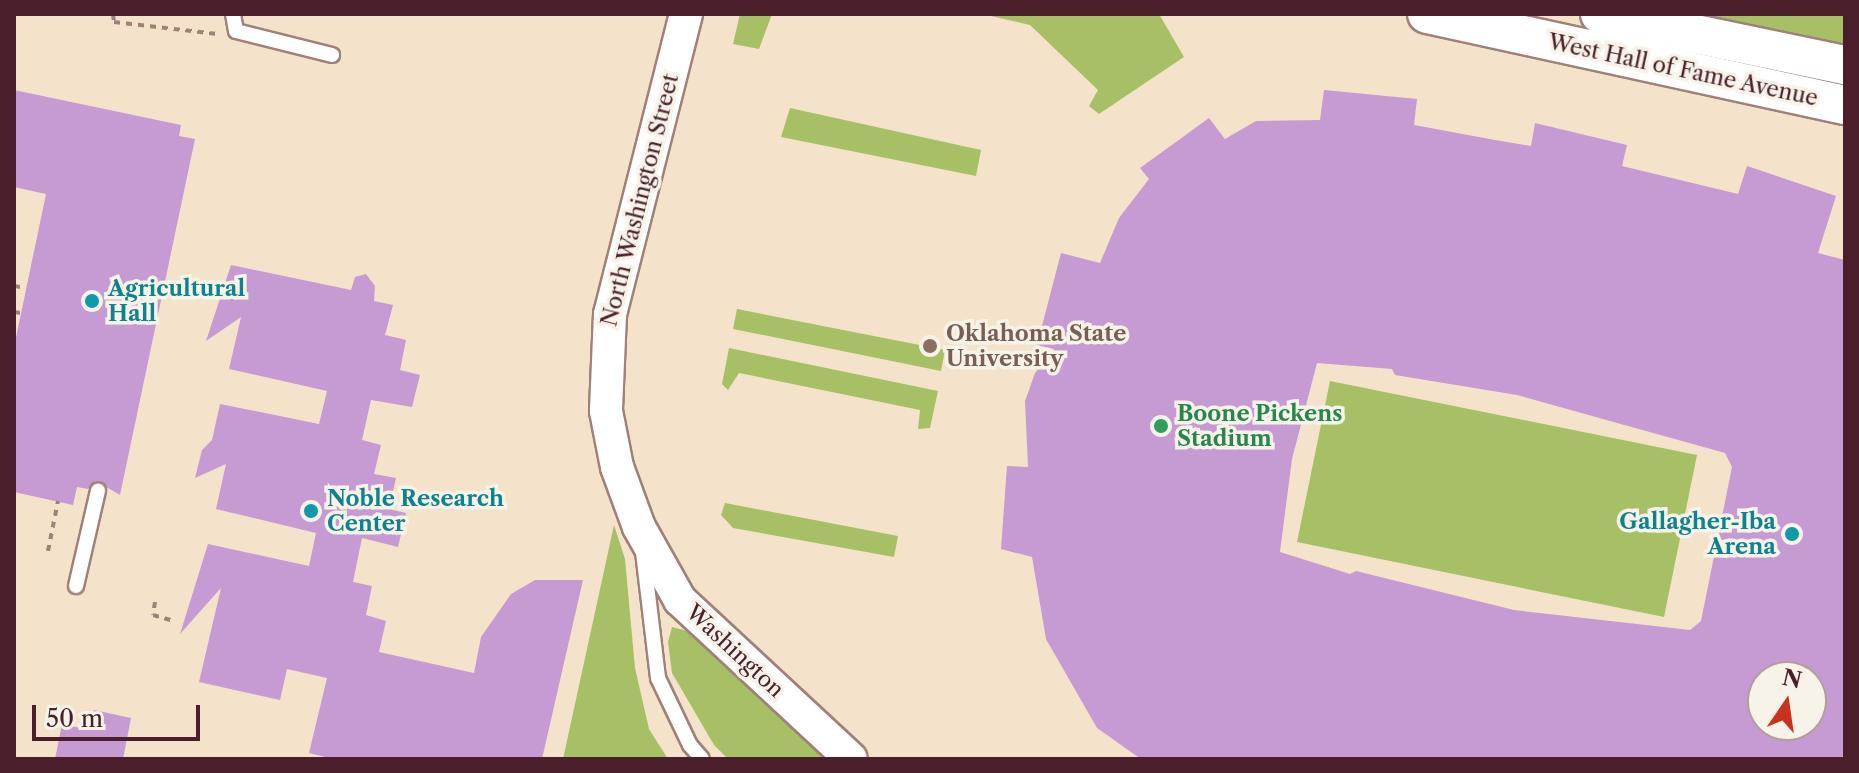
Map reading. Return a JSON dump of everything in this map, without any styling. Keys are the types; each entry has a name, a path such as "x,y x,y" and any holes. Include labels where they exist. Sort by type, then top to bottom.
{"main road":[{"name":"West Hall of Fame Avenue","path":"1427,14 1845,105"},
{"name":"West Hall of Fame Avenue","path":"1600,14 1845,65"}],"street":[{"name":"North Washington Street","path":"639,527 617,467 606,411 606,337 616,282 686,14"},
{"name":"Washington","path":"639,527 680,600 851,759"}],"lane":[{"path":"233,20 332,55"},
{"path":"76,586 98,491"},
{"path":"639,527 658,678 690,745 702,759"}],"path":[{"path":"113,14 114,22 172,33 220,34 233,20"},
{"path":"14,286 26,288"},
{"path":"14,312 21,313"},
{"path":"48,551 58,501"},
{"path":"155,602 153,615 171,620"}],"green space":[{"path":"740,14 772,14 759,49 733,44"},
{"path":"982,14 1159,14 1184,57 1099,114 1089,106 1098,90 1030,25"},
{"path":"1668,14 1845,14 1845,54"},
{"path":"790,108 981,150 976,176 781,137"},
{"path":"737,309 945,350 941,371 733,329"},
{"path":"729,348 938,391 930,428 918,429 920,410 739,373 728,390 722,384"},
{"path":"1330,381 1697,455 1664,617 1297,542"},
{"path":"725,503 898,536 894,557 733,528 721,515"},
{"path":"614,525 625,559 635,668 649,729 668,759 563,759"},
{"path":"672,627 695,633 827,759 728,759 714,745 672,673 668,642"}],"building":[{"name":"Agricultural Hall","path":"14,90 181,125 179,136 195,139 120,495 96,481 88,489 77,487 73,505 14,492 14,347 46,194 14,187"},
{"name":"Boone Pickens Stadium","path":"1324,90 1417,99 1414,125 1531,146 1535,123 1627,145 1622,166 1738,194 1747,166 1836,196 1818,253 1845,260 1845,755 1839,759 1141,759 1097,728 1046,639 1032,557 1001,549 1007,466 1028,467 1025,401 1035,373 1054,349 1037,345 1061,253 1100,263 1119,218 1149,179 1140,168 1209,118 1225,139 1256,121 1320,120","holes":["1317,363 1392,369 1395,375 1517,395 1725,453 1732,467 1701,621 1690,630 1514,610 1356,571 1350,574 1280,552 1292,459"]},
{"name":"Noble Research Center","path":"231,265 351,290 355,277 366,274 375,286 374,301 393,305 385,335 406,340 400,370 420,375 412,407 371,400 362,440 381,445 374,474 396,478 389,509 406,513 398,547 362,538 353,582 372,586 366,615 386,621 379,652 474,673 481,637 511,594 535,580 583,580 542,759 333,759 309,753 327,678 287,669 280,700 199,682 221,588 180,634 208,544 309,566 316,533 216,509 226,464 195,478 202,450 212,440 220,404 319,424 327,391 229,369 241,317 206,341"},
{"path":"94,710 131,718 123,759 55,759 62,724 90,730"}],"place":[{"name":"Agricultural Hall","path":"92,301"},
{"name":"Oklahoma State University","path":"930,346"},
{"name":"Boone Pickens Stadium","path":"1161,426"},
{"name":"Noble Research Center","path":"311,511"},
{"name":"Gallagher-Iba Arena","path":"1792,534"}]}
